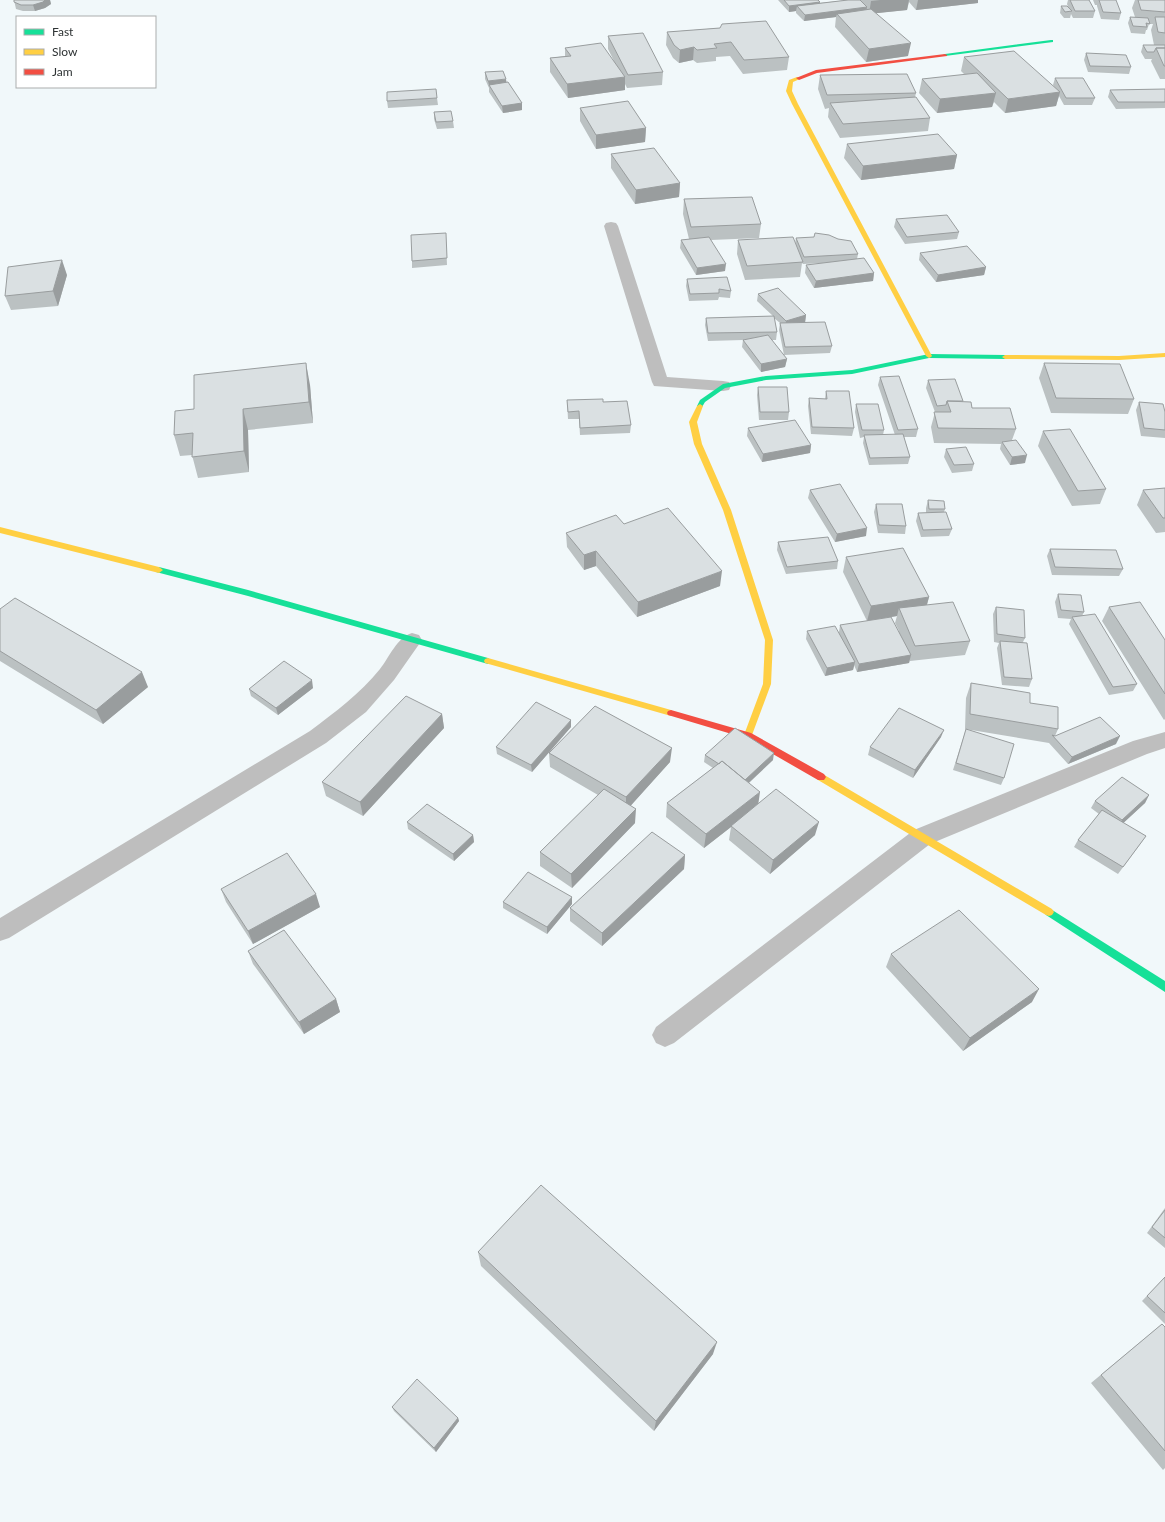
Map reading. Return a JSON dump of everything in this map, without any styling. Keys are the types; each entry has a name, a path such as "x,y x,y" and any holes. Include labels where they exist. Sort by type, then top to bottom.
{"street":[{"path":"930,356 795,104 789,91 791,81 816,72 1052,41"},
{"path":"611,226 660,382 723,386 766,378 852,372 930,356 1119,358 1165,355"},
{"path":"723,386 702,401 693,422 698,444 728,510 769,640 767,684 748,735"},
{"path":"0,530 248,593 748,735 1028,898 1165,987"},
{"path":"0,931 318,737 358,706 387,675 412,640"},
{"path":"665,1035 922,836 1141,747 1165,740"}],"building":[{"path":"14,0 45,0 33,5 21,5 14,2"},
{"path":"784,0 818,0 820,2 789,6"},
{"path":"860,0 867,7 805,15 797,6"},
{"path":"1070,0 1089,0 1095,11 1075,11"},
{"path":"1099,0 1116,0 1121,13 1103,12"},
{"path":"1138,0 1165,0 1165,12 1141,10"},
{"path":"1061,6 1067,6 1072,11 1065,12"},
{"path":"871,9 911,43 869,49 837,14"},
{"path":"1130,17 1148,18 1150,24 1146,23 1147,27 1133,26"},
{"path":"1155,17 1165,17 1165,33 1158,32"},
{"path":"766,21 789,57 744,60 731,42 714,44 717,48 697,50 694,47 680,50 674,45 667,32 720,28 722,24"},
{"path":"643,33 663,72 628,75 608,36"},
{"path":"601,43 625,77 567,84 550,58 571,56 565,48"},
{"path":"1143,45 1165,45 1165,48 1156,48 1154,52 1147,52"},
{"path":"1156,48 1165,48 1165,66 1164,66"},
{"path":"1014,51 1060,92 1008,99 964,57"},
{"path":"1086,53 1126,55 1131,67 1090,66"},
{"path":"503,71 506,79 488,81 485,72"},
{"path":"977,73 996,93 940,99 922,79"},
{"path":"907,74 916,93 827,95 820,75"},
{"path":"1055,78 1083,78 1095,98 1066,98"},
{"path":"508,82 522,103 502,106 489,85"},
{"path":"436,89 437,98 387,101 387,92"},
{"path":"1165,89 1165,102 1118,102 1110,90"},
{"path":"916,97 930,118 843,124 830,103"},
{"path":"628,101 646,128 596,135 580,108"},
{"path":"451,111 453,121 436,122 434,112"},
{"path":"938,134 957,155 863,166 847,144"},
{"path":"654,148 680,183 636,190 611,154"},
{"path":"752,197 761,224 691,227 684,199"},
{"path":"947,215 959,232 907,237 896,219"},
{"path":"446,233 447,258 412,261 411,235"},
{"path":"815,233 851,241 858,254 804,257 796,238 814,237"},
{"path":"709,237 726,264 697,268 681,240"},
{"path":"793,237 803,262 747,266 738,240"},
{"path":"967,246 986,267 938,275 920,253"},
{"path":"864,258 874,273 816,281 806,265"},
{"path":"62,260 53,291 5,296 8,267"},
{"path":"727,277 731,291 719,289 719,293 690,294 687,279"},
{"path":"778,288 806,315 786,321 758,294"},
{"path":"774,316 777,332 708,333 706,318"},
{"path":"825,322 832,346 785,347 780,323"},
{"path":"768,335 787,359 761,364 743,340"},
{"path":"306,363 309,402 243,409 244,451 192,457 193,433 174,435 175,411 194,409 194,375"},
{"path":"1044,363 1120,364 1134,399 1056,398"},
{"path":"899,376 918,429 898,430 880,377"},
{"path":"955,379 963,401 947,401 946,405 937,406 928,380"},
{"path":"758,387 787,387 789,412 760,412"},
{"path":"826,391 849,391 854,428 812,427 809,398 827,399"},
{"path":"603,399 603,402 627,401 631,425 580,428 579,411 568,412 567,400"},
{"path":"947,401 971,402 972,408 1010,408 1016,429 938,428 934,412 951,412"},
{"path":"1139,402 1163,404 1165,412 1165,430 1144,428"},
{"path":"856,404 878,404 884,430 862,430"},
{"path":"795,420 811,445 763,454 748,428"},
{"path":"1070,429 1106,489 1078,491 1043,431"},
{"path":"903,434 910,457 870,458 864,435"},
{"path":"1016,440 1027,455 1012,457 1002,442"},
{"path":"966,447 974,464 954,465 946,449"},
{"path":"840,484 867,528 837,534 810,490"},
{"path":"1165,488 1165,518 1163,518 1143,490"},
{"path":"928,500 944,501 945,509 929,509"},
{"path":"876,504 902,504 906,526 879,525"},
{"path":"668,508 722,571 638,602 596,551 584,555 566,533 616,515 624,524"},
{"path":"946,512 952,529 923,530 918,513"},
{"path":"828,537 838,561 787,567 778,542"},
{"path":"903,548 929,597 871,606 846,557"},
{"path":"1050,549 1116,550 1123,569 1055,567"},
{"path":"1058,594 1081,595 1084,612 1061,610"},
{"path":"15,598 142,672 96,710 0,651 0,609"},
{"path":"953,602 970,641 915,646 899,608"},
{"path":"1140,602 1165,640 1165,694 1109,607"},
{"path":"996,607 1024,610 1025,638 997,634"},
{"path":"1095,614 1137,684 1113,687 1072,617"},
{"path":"891,617 911,655 859,664 840,625"},
{"path":"835,626 855,662 827,668 807,631"},
{"path":"1000,641 1027,643 1032,679 1004,677"},
{"path":"284,661 312,680 276,708 249,689"},
{"path":"971,683 1030,693 1030,703 1058,707 1058,729 970,714"},
{"path":"406,696 442,714 360,802 322,782"},
{"path":"536,702 571,720 531,765 496,747"},
{"path":"595,706 672,748 626,797 549,753"},
{"path":"899,708 944,730 915,770 870,747"},
{"path":"1100,717 1120,736 1072,757 1052,735 1055,736"},
{"path":"735,728 774,753 745,780 722,761 719,764 705,755"},
{"path":"966,729 1014,744 1004,778 956,763"},
{"path":"722,761 760,792 706,834 667,803"},
{"path":"1122,777 1149,795 1122,820 1095,801"},
{"path":"604,789 636,809 571,874 540,852"},
{"path":"776,789 819,822 773,860 731,826"},
{"path":"427,804 473,835 453,854 407,822"},
{"path":"1102,810 1146,836 1123,867 1078,840"},
{"path":"652,832 685,855 602,933 570,908"},
{"path":"287,853 316,894 248,931 221,889"},
{"path":"528,872 572,897 547,927 503,902"},
{"path":"959,910 1039,989 970,1038 891,954"},
{"path":"284,930 336,999 299,1022 248,951"},
{"path":"541,1185 717,1342 656,1421 478,1252"},
{"path":"1165,1210 1165,1238 1152,1227"},
{"path":"1165,1277 1165,1313 1147,1296"},
{"path":"1162,1324 1165,1327 1165,1451 1101,1375"},
{"path":"417,1379 458,1418 434,1448 392,1407"}],"traffic: fast":[{"path":"945,55 1051,41"},
{"path":"700,406 702,401 723,386 766,378 852,372 929,356 1005,357"},
{"path":"159,570 248,593 488,661"},
{"path":"1049,912 1165,987"}],"traffic: slow":[{"path":"799,78 791,81 789,91 795,104 929,356"},
{"path":"1005,357 1119,358 1165,355"},
{"path":"700,406 693,422 698,444 727,510 769,640 767,684 748,735"},
{"path":"0,530 159,570"},
{"path":"488,661 671,713"},
{"path":"821,777 1049,912"}],"traffic: jam":[{"path":"799,78 816,72 945,55"},
{"path":"671,713 748,735 821,777"}]}
